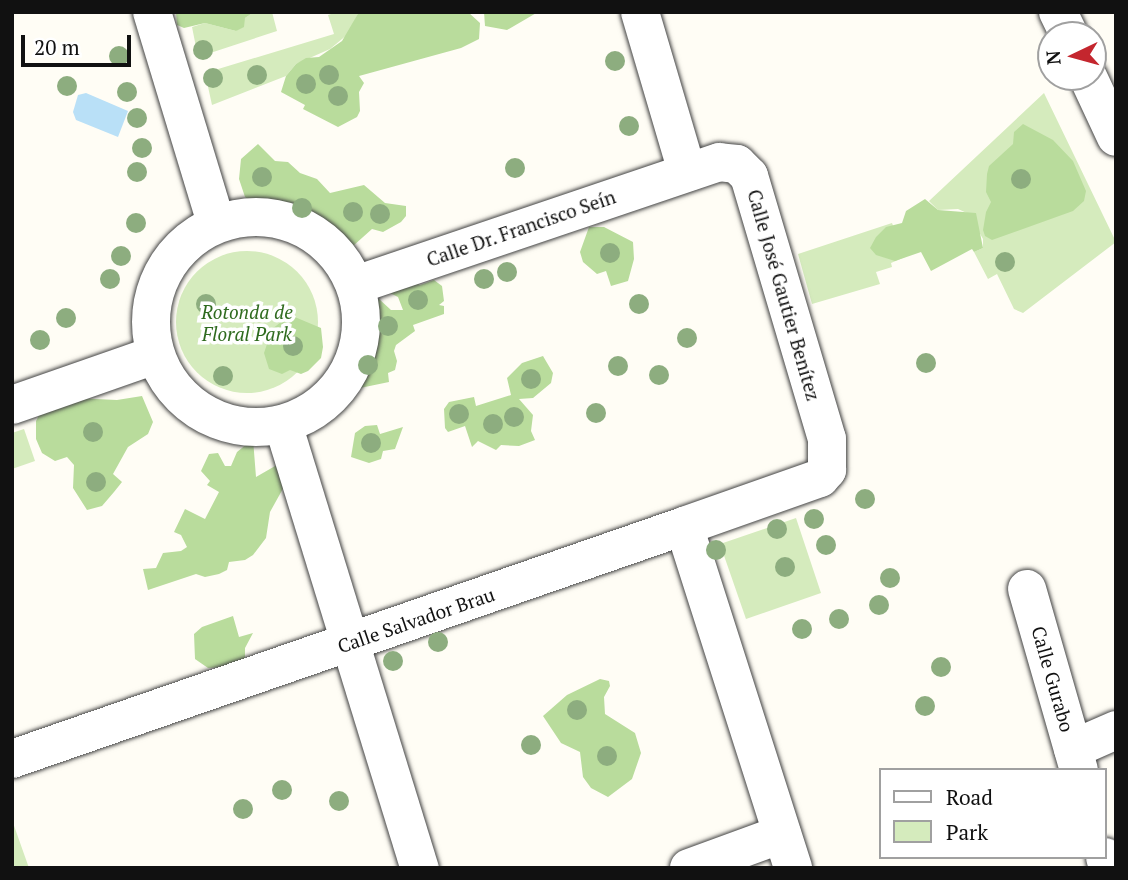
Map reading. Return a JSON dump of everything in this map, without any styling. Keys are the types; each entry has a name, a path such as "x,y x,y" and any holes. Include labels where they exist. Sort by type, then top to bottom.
{"street":[{"path":"152,12 216,223"},
{"path":"640,12 687,172"},
{"path":"1095,91 1116,137"},
{"name":"Calle José Gautier Benítez","path":"687,172 728,162 745,169 749,176 827,439 830,462 820,478"},
{"name":"Calle Dr. Francisco Seín","path":"355,285 687,172"},
{"path":"249,216 282,219 313,232 339,256 355,285 362,317 358,350 345,381 322,406 305,417 260,429 226,425 195,409 171,385 155,355 150,324 155,292 167,263 189,240 216,223 249,216"},
{"path":"12,405 155,355"},
{"path":"283,424 420,868"},
{"name":"Calle Salvador Brau","path":"12,759 820,478"},
{"path":"684,526 788,851 689,868"},
{"name":"Calle Gurabo","path":"1027,589 1076,759"},
{"path":"1076,759 1116,730"}],"green space":[{"path":"176,12 254,12 245,18 244,27 236,31 205,23 184,28 177,25"},
{"path":"254,12 272,12 277,31 198,57 192,27 205,23 236,31 245,18"},
{"path":"337,12 359,12 348,34 330,49 296,64 286,76 212,105 205,73 334,34 328,15"},
{"path":"359,12 468,12 480,23 479,39 461,48 359,76 364,83 359,92 360,111 357,117 338,127 303,109 305,105 281,92 286,76 296,64 306,58 319,57 342,41"},
{"path":"484,12 538,12 507,30 485,26"},
{"path":"1044,93 1116,242 1023,313 1014,309 997,274 988,279 974,252 983,248 983,239 969,214 958,209 938,210 929,201"},
{"path":"1023,124 1053,140 1073,161 1086,191 1084,201 1073,211 992,240 985,236 983,230 991,202 986,192 989,166 1013,144 1014,132"},
{"path":"258,144 275,161 288,162 300,173 317,179 330,193 364,185 385,203 406,206 406,216 383,232 372,229 334,263 312,244 295,243 281,234 266,213 270,202 254,203 245,197 239,179 241,159"},
{"path":"925,199 938,210 976,213 983,248 974,252 972,249 931,271 921,252 895,261 876,255 870,248 876,237 886,227 902,223 906,211"},
{"path":"892,223 905,257 891,263 892,267 876,272 880,284 812,304 798,254"},
{"path":"589,227 604,227 633,242 634,259 628,281 611,286 606,271 597,274 583,262 580,252"},
{"name":"Rotonda de Floral Park","path":"247,251 274,257 297,272 312,295 318,322 312,349 297,372 274,387 247,393 220,387 197,372 182,349 176,322 182,295 197,272 220,257"},
{"path":"434,280 442,286 444,301 439,305 444,306 444,314 413,325 415,331 396,345 394,351 397,361 395,370 388,373 389,382 360,388 341,369 341,360 345,350 370,345 367,313 370,303 379,299 391,310 403,310 398,297 388,292 414,282 420,285"},
{"path":"290,315 321,328 321,358 301,374 290,370 282,374 269,369 264,353 272,329"},
{"path":"543,356 553,373 551,383 533,398 519,399 533,415 531,431 535,440 519,446 501,445 496,450 478,441 472,447 465,426 448,432 445,428 444,409 449,402 474,397 476,406 511,395 507,378 522,363"},
{"path":"142,396 153,422 148,434 128,447 113,474 122,482 114,492 102,506 87,510 73,488 74,465 67,457 55,461 42,453 36,439 36,421 43,408 74,398 117,400"},
{"path":"377,425 380,434 403,427 395,449 383,451 381,459 369,463 351,457 355,433 365,426"},
{"path":"24,429 35,461 12,469 12,433"},
{"path":"253,439 256,477 289,458 285,485 270,512 266,538 253,555 245,560 229,562 227,570 219,574 205,577 196,574 148,590 143,569 156,568 163,553 181,551 187,547 181,535 174,532 185,509 205,519 219,492 207,485 210,481 201,471 209,454 218,453 225,466 231,466 237,452"},
{"path":"796,518 821,593 746,619 720,544"},
{"path":"233,616 239,637 253,633 245,648 245,666 208,668 195,659 194,634 202,627"},
{"path":"600,679 609,681 610,686 604,697 605,714 635,733 641,753 632,779 608,797 591,788 583,777 580,752 561,743 543,716 567,695"},
{"path":"12,820 29,868 12,868"}],"water":[{"path":"86,93 128,111 118,137 76,120 73,112 78,95"}]}
